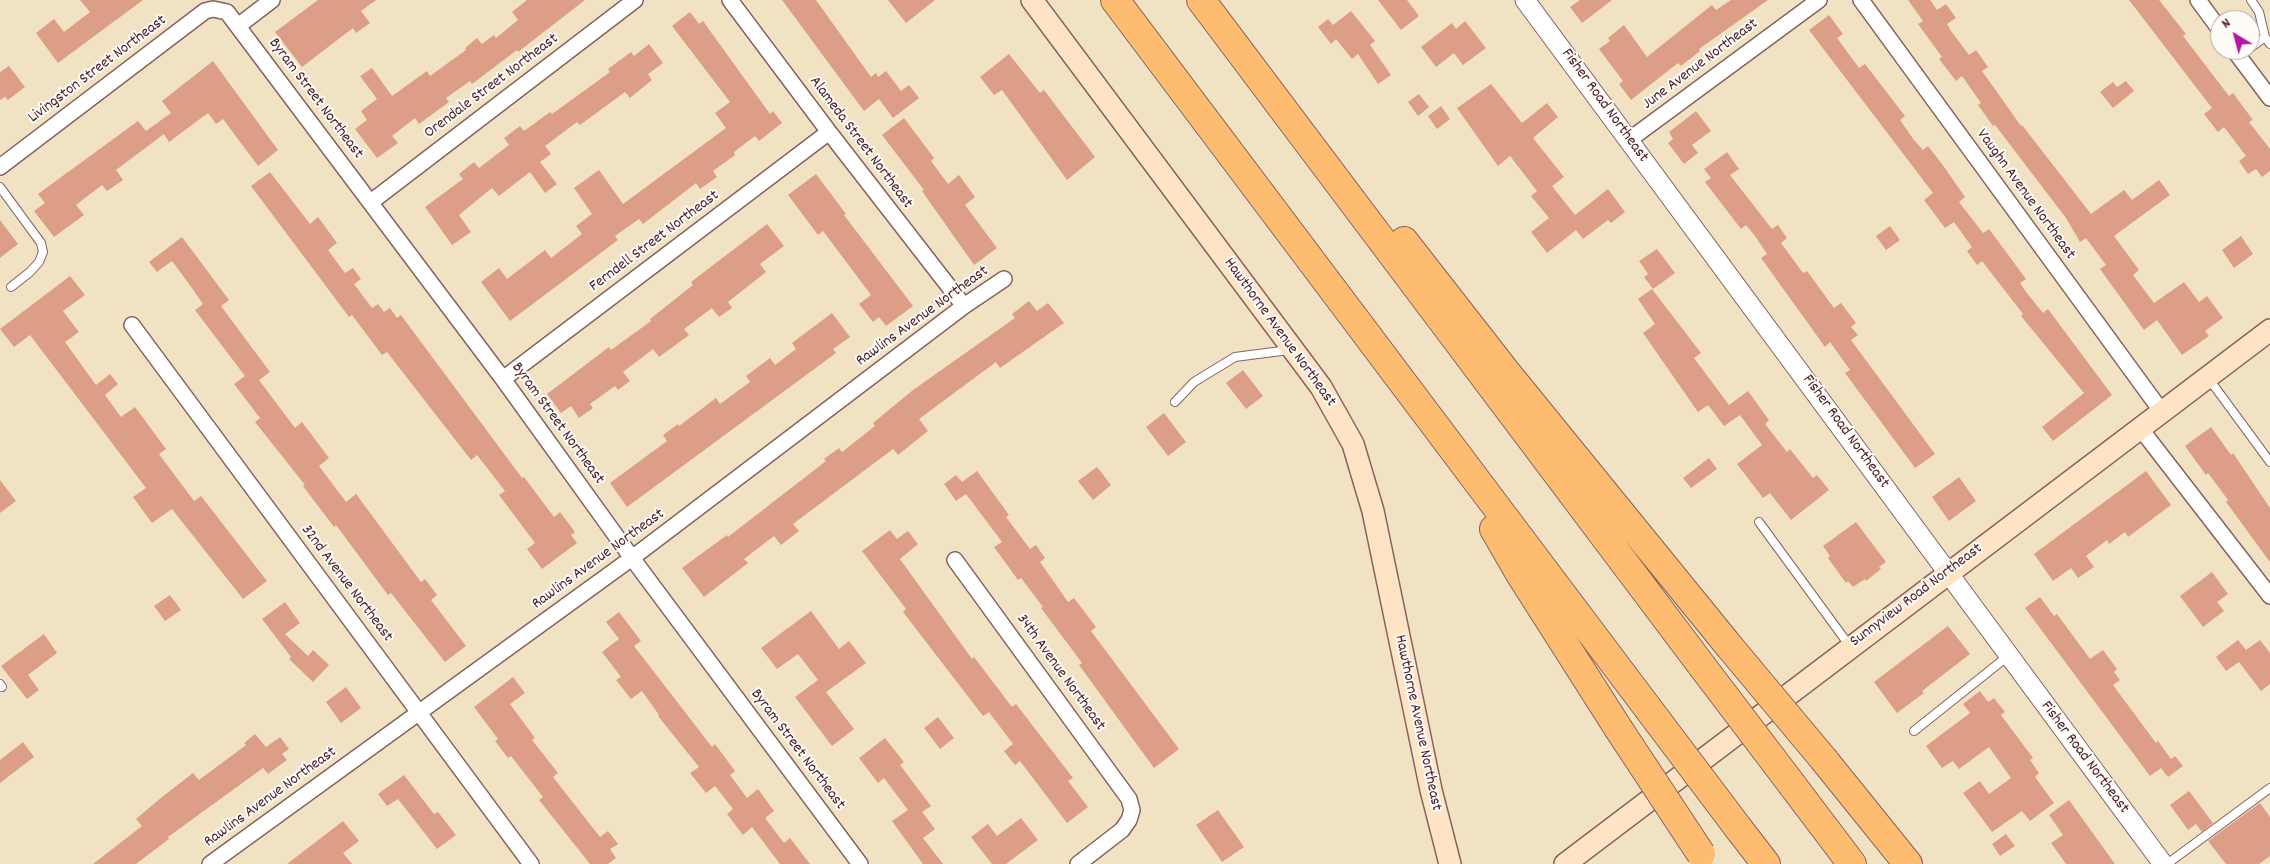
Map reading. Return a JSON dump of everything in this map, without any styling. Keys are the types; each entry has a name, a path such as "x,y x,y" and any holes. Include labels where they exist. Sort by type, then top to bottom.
{"highway":[{"path":"1115,0 1766,864"},
{"path":"1201,0 1852,864"},
{"path":"1304,137 1414,252 1507,373 1908,864"},
{"path":"1436,428 1520,574 1704,859"}],"main road":[{"name":"Hawthorne Avenue Northeast","path":"1032,0 1294,350 1332,404 1353,444 1362,471 1431,790 1450,864"},
{"name":"Sunnyview Road Northeast","path":"1565,864 2270,330"}],"street":[{"path":"238,26 272,0"},
{"name":"Orendale Street Northeast","path":"370,202 635,0"},
{"name":"Alameda Street Northeast","path":"730,0 829,132 964,306"},
{"name":"Fisher Road Northeast","path":"1525,0 1863,456 1947,574 2165,864"},
{"name":"June Avenue Northeast","path":"1629,140 1819,0"},
{"name":"Vaughn Avenue Northeast","path":"1861,0 2162,412"},
{"path":"2198,0 2210,16"},
{"name":"Byram Street Northeast","path":"221,10 227,12 238,26 503,379 632,558 860,864"},
{"name":"Livingston Street Northeast","path":"0,167 205,11 221,10"},
{"path":"2248,60 2270,98"},
{"name":"Ferndell Street Northeast","path":"503,379 829,132"},
{"name":"Rawlins Avenue Northeast","path":"210,864 632,558 964,306 1004,279"},
{"name":"32nd Avenue Northeast","path":"132,325 531,864"},
{"path":"2140,428 2270,596"},
{"name":"34th Avenue Northeast","path":"955,560 1122,786 1129,799 1132,810 1129,820 1122,830 1078,864"}],"lane":[{"path":"2251,0 2260,12 2268,40"},
{"path":"0,187 40,243 43,252 39,262 30,272 11,287"},
{"path":"1175,402 1194,382 1235,357 1294,350"},
{"path":"2207,377 2270,462"},
{"path":"1758,522 1851,647"},
{"path":"1914,731 2008,656"},
{"path":"2165,864 2270,788"}],"building":[{"path":"80,0 143,0 58,63 36,33 54,19 64,32 90,12"},
{"path":"318,0 376,0 361,11 370,23 356,33 353,28 302,67 275,32"},
{"path":"527,0 585,0 518,52 517,50 472,84 470,81 446,98 449,102 419,124 415,118 392,136 398,143 377,158 355,129 367,120 361,111 377,99 360,76 372,68 392,96 427,71 430,76 466,50 465,48 477,38 482,44 494,35 496,38 518,20 512,12"},
{"path":"782,0 816,0 871,77 876,73 878,77 886,71 901,91 909,85 919,98 893,118 879,99 864,111"},
{"path":"888,0 935,0 906,23"},
{"path":"1378,0 1407,0 1419,16 1401,30"},
{"path":"1580,0 1612,0 1582,23 1570,7"},
{"path":"1731,0 1768,0 1699,49 1700,51 1681,66 1678,63 1631,100 1619,84 1623,81 1599,49 1610,41 1608,38 1624,25 1647,57 1712,5 1716,10"},
{"path":"1908,0 1930,0 1937,10 1946,4 1956,18 1947,24 1951,31 1969,55 1976,50 1988,67 1982,71 2021,126 2091,214 2124,190 2132,200 2159,180 2170,195 2114,236 2139,270 2133,275 2154,303 2184,282 2199,302 2207,296 2223,318 2205,331 2209,336 2182,355 2157,320 2144,330 2100,269 2106,265 2086,238 2080,242 2066,218 1978,105 1981,103 1962,76 1956,81 1939,59 1942,57 1918,24 1923,21"},
{"path":"2129,0 2159,0 2186,34 2183,36 2229,96 2233,93 2253,120 2249,122 2270,149 2270,171 2262,177 2256,169 2248,174 2239,161 2246,156 2224,127 2218,132 2204,114 2212,108"},
{"path":"1351,11 1375,41 1370,45 1391,75 1378,84 1358,54 1352,59 1336,39 1331,44 1318,27 1328,19 1333,25"},
{"path":"690,12 699,24 703,21 770,114 773,111 782,123 759,141 755,136 734,152 735,155 713,171 717,177 700,189 696,183 643,224 639,219 615,236 618,240 510,321 481,282 499,268 507,279 545,250 551,258 582,234 576,226 592,214 574,188 599,170 623,204 726,128 715,113 730,102 672,26"},
{"path":"1829,15 1843,34 1837,38 1859,68 1865,64 1905,116 1900,120 1914,140 1923,150 1928,146 1965,197 1959,202 1983,233 1989,229 2026,279 2020,283 2026,292 2043,313 2048,309 2112,395 2053,441 2042,427 2084,393 2021,316 2023,314 1982,261 1977,265 1967,251 1972,247 1954,222 1945,228 1924,200 1933,193 1809,30"},
{"path":"1465,21 1486,48 1463,65 1454,53 1436,67 1421,47 1452,23 1456,29"},
{"path":"649,44 663,63 648,74 652,80 630,98 625,92 580,125 577,122 545,146 551,154 540,162 557,184 545,193 530,172 499,196 492,188 459,215 471,232 452,245 425,207 463,179 459,174 474,162 479,168 509,145 504,138 520,126 524,131 550,112 552,114 610,72 608,69 631,52 634,56"},
{"path":"1009,54 1040,93 1044,90 1095,157 1067,180 1002,90 994,95 980,77"},
{"path":"213,61 278,150 258,166 223,119 216,124 208,113 169,142 164,134 116,170 123,180 107,191 102,185 76,205 84,215 54,237 34,211 45,203 38,194 138,121 146,131 171,113 162,101"},
{"path":"9,66 25,87 8,100 5,97 0,100 0,72"},
{"path":"2126,81 2134,91 2113,108 2100,92 2113,82 2117,87"},
{"path":"1491,84 1522,123 1547,103 1558,117 1533,138 1564,177 1552,186 1575,215 1608,189 1625,212 1611,223 1608,220 1583,239 1576,230 1547,253 1531,232 1549,218 1531,196 1537,191 1510,156 1498,166 1457,108"},
{"path":"1419,94 1429,107 1418,116 1408,102"},
{"path":"1441,106 1450,119 1437,129 1428,116"},
{"path":"1696,111 1711,131 1692,145 1698,153 1684,164 1668,143 1673,139 1669,132"},
{"path":"904,118 934,158 931,161 948,184 959,175 975,197 965,205 997,248 974,265 922,191 924,190 882,135"},
{"path":"1727,152 1739,169 1730,175 1772,229 1778,225 1787,238 1781,243 1803,273 1807,271 1834,308 1841,303 1856,323 1851,327 1858,335 1851,340 1935,454 1915,468 1845,373 1850,370 1830,342 1825,347 1761,258 1767,254 1755,236 1746,225 1741,229 1705,182 1711,178 1704,169"},
{"path":"270,172 310,224 318,217 337,243 328,250 345,273 353,268 361,279 354,284 372,308 378,304 384,312 390,308 397,318 401,315 522,478 524,477 554,517 560,512 575,532 571,535 577,543 542,569 527,549 535,543 499,495 505,491 477,455 471,460 387,352 382,355 352,315 349,317 251,186"},
{"path":"816,174 846,214 844,215 913,306 886,326 879,317 873,322 859,304 871,295 823,231 818,235 788,195"},
{"path":"0,220 18,244 0,258"},
{"path":"767,224 784,246 760,264 766,272 728,302 732,308 719,317 712,308 684,329 689,335 659,357 653,349 623,372 630,381 618,390 615,386 590,404 593,408 579,418 571,406 561,413 547,394 609,347 611,350 651,321 650,319 693,285 691,282"},
{"path":"1890,226 1900,240 1886,250 1876,236"},
{"path":"2241,236 2253,254 2234,268 2222,250"},
{"path":"182,237 229,300 221,306 270,372 259,380 295,428 302,422 329,458 319,466 346,502 356,494 421,582 425,579 437,595 431,600 466,646 445,662 391,593 388,595 336,525 334,527 303,486 305,485 255,422 260,418 234,384 245,376 195,310 203,304 172,261 157,272 149,262"},
{"path":"1657,249 1675,273 1653,289 1644,277 1648,274 1639,261"},
{"path":"70,276 85,295 63,311 79,332 65,342 96,385 110,374 118,384 105,395 121,417 135,407 166,449 159,454 194,501 201,496 267,581 243,599 172,509 152,523 133,497 146,488 30,335 14,347 0,329"},
{"path":"1652,289 1701,353 1694,358 1729,405 1748,391 1769,420 1765,424 1787,452 1790,449 1813,478 1817,475 1829,490 1791,520 1770,493 1763,498 1737,464 1762,445 1740,415 1724,426 1708,405 1698,412 1643,333 1655,324 1638,299"},
{"path":"1029,301 1037,311 1048,303 1064,323 1000,368 996,362 919,419 928,431 898,455 893,449 793,524 799,531 781,545 774,536 744,559 748,563 704,597 682,568 727,535 728,537 826,461 824,459 839,448 842,452 875,426 873,423 913,390 1015,318 1012,314"},
{"path":"832,313 850,337 833,349 836,353 627,507 610,483 667,441 663,435 678,424 679,426 716,398 720,404 750,382 746,376 770,358 775,365 796,349 792,343"},
{"path":"1243,370 1263,396 1246,409 1226,383"},
{"path":"1164,413 1186,442 1168,456 1146,427"},
{"path":"2211,427 2231,455 2233,453 2270,508 2270,562 2226,502 2228,500 2208,473 2206,475 2185,446"},
{"path":"1709,458 1717,469 1691,488 1683,478"},
{"path":"1097,467 1111,485 1093,500 1078,481"},
{"path":"977,471 1009,515 1006,517 1030,549 1036,545 1045,558 1040,562 1068,602 1074,598 1096,627 1091,631 1179,749 1154,768 1079,665 1082,663 1041,608 1043,607 1021,578 1018,580 994,547 1002,542 966,494 956,501 944,484 956,475 962,482"},
{"path":"2146,471 2171,505 2128,537 2125,532 2109,544 2107,540 2086,556 2094,567 2078,578 2071,568 2053,581 2034,554"},
{"path":"1959,477 1976,501 1949,521 1932,497"},
{"path":"0,480 16,501 0,513"},
{"path":"1856,522 1886,562 1879,567 1881,569 1866,581 1865,579 1853,587 1848,581 1846,583 1828,558 1830,556 1823,546"},
{"path":"890,530 897,539 908,531 918,544 900,559 972,659 974,657 1012,707 1016,704 1073,778 1068,781 1088,807 1067,823 1020,761 1015,765 1004,751 1013,744 989,712 983,716 903,612 906,609 862,551"},
{"path":"2212,572 2228,594 2217,602 2224,611 2203,627 2180,596"},
{"path":"170,595 181,610 165,621 154,606"},
{"path":"2040,597 2054,616 2057,614 2090,659 2103,650 2117,669 2114,672 2120,680 2113,685 2156,743 2158,741 2171,759 2175,756 2183,766 2168,777 2161,768 2150,776 2025,608"},
{"path":"285,602 300,623 285,634 308,656 313,650 329,665 313,682 289,659 291,657 262,619"},
{"path":"811,611 839,649 849,641 866,663 826,692 854,729 832,746 795,697 818,680 798,654 777,669 761,648"},
{"path":"619,612 641,641 634,646 712,747 715,744 735,771 730,775 747,798 758,789 774,811 765,818 784,843 790,838 810,864 780,864 752,827 743,835 727,814 733,809 715,786 706,793 690,773 699,767 658,716 642,691 631,699 616,680 621,677 602,652 619,639 606,622"},
{"path":"1948,626 1970,654 1897,713 1874,682"},
{"path":"44,634 57,653 28,675 39,690 27,699 1,666"},
{"path":"2238,640 2246,650 2260,640 2270,653 2270,684 2261,691 2239,662 2226,671 2216,657"},
{"path":"513,677 525,693 510,704 535,738 532,740 558,773 553,777 600,837 608,831 618,844 610,849 616,858 608,864 590,864 539,800 543,797 511,756 508,758 495,741 498,739 474,707"},
{"path":"346,687 361,708 341,723 326,702"},
{"path":"1980,691 1988,702 1994,698 2005,712 2001,715 2033,758 2030,760 2039,773 2035,777 2054,803 2030,821 2022,811 1992,832 1963,793 1980,781 1989,794 2011,778 1989,747 1959,769 1953,761 1942,768 1926,746 1970,713 1963,704"},
{"path":"938,717 954,738 940,749 924,728"},
{"path":"255,734 266,747 280,737 289,749 282,754 287,760 268,774 263,768 168,837 169,839 136,864 93,864 142,826 136,819 162,797 193,773 199,780 246,745 244,743"},
{"path":"885,738 904,762 900,765 931,806 922,812 935,829 923,838 943,864 923,864 892,821 908,810 884,778 878,783 859,758"},
{"path":"23,742 34,757 0,783 0,760"},
{"path":"404,775 434,814 438,812 456,835 437,849 398,799 387,806 378,794"},
{"path":"2189,791 2213,823 2202,832 2196,824 2188,830 2170,805"},
{"path":"2069,800 2115,864 2066,864 2051,843 2063,835 2049,815"},
{"path":"2260,803 2270,817 2270,856 2259,864 2226,864 2208,841"},
{"path":"1218,810 1244,847 1222,862 1196,825"},
{"path":"1021,818 1038,840 1006,864 992,864 971,837 988,824 997,836"},
{"path":"343,821 359,841 343,853 352,864 287,864"},
{"path":"2006,834 2015,846 2000,856 1992,844"}]}
